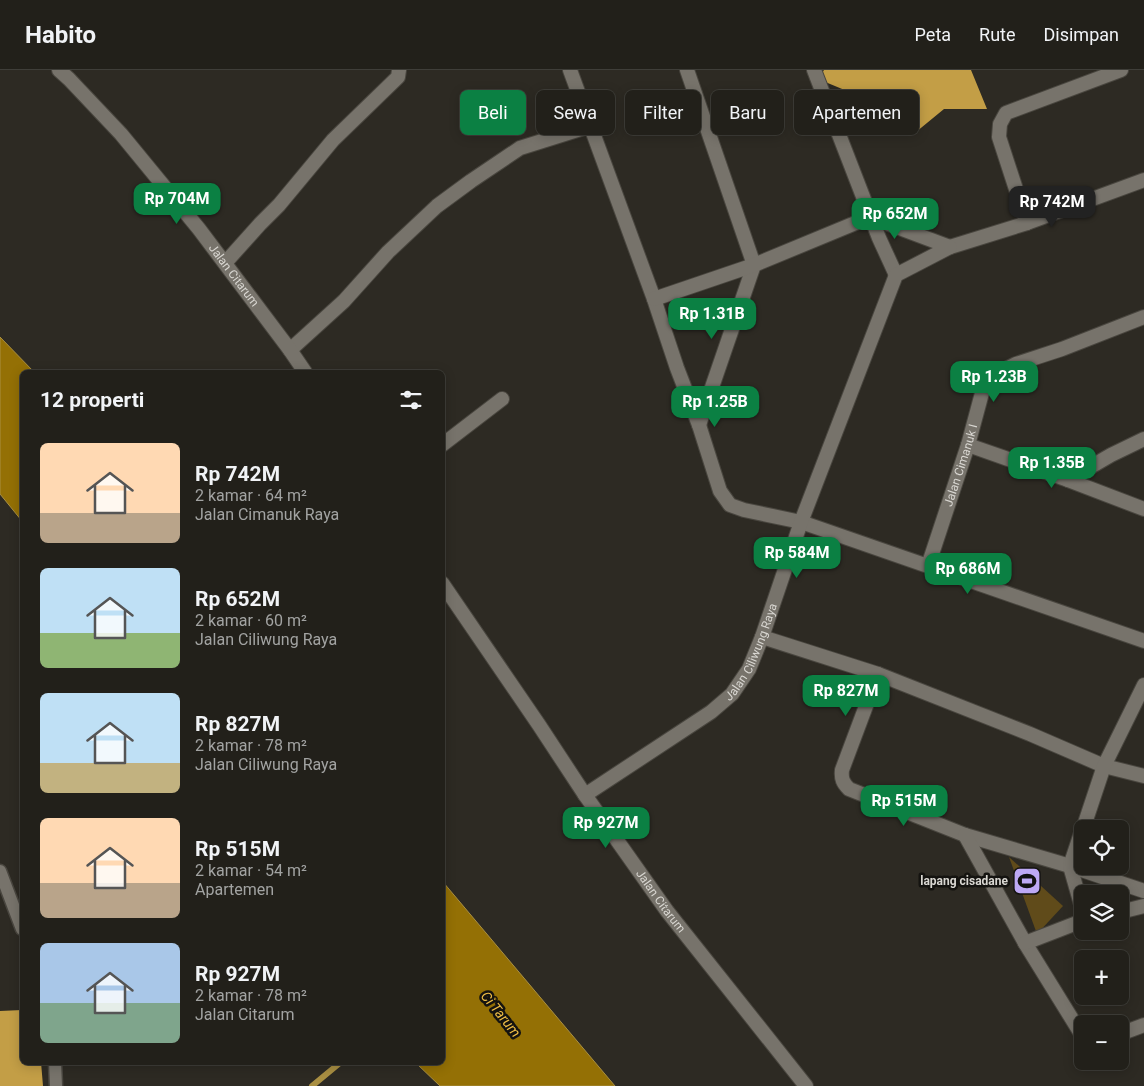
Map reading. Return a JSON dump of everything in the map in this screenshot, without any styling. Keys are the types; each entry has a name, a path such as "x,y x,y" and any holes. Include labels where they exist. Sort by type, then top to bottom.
{"street":[{"name":"Jalan Citarum","path":"59,70 121,134 225,263 304,370"},
{"path":"225,263 279,205 333,140 398,77 399,70"},
{"path":"570,70 577,90"},
{"path":"687,70 754,265 698,425"},
{"path":"814,70 870,217 896,275 950,247 1027,223 1144,180"},
{"path":"1027,223 1000,137 1000,124 1006,113 1122,70"},
{"path":"290,350 344,300 388,252 437,206 520,148 561,135"},
{"path":"593,135 654,300 716,482 730,505 744,510 801,522 1144,641"},
{"path":"654,300 754,265 870,217 950,247"},
{"name":"Jalan Ciliwung Raya","path":"585,795 710,712 732,694 749,669 762,637 801,522 896,275"},
{"name":"Jalan Cimanuk I","path":"928,566 968,445 982,393 992,376 1016,364 1144,318"},
{"path":"445,443 502,399"},
{"path":"1068,480 1110,455 1144,440"},
{"path":"968,445 1144,509"},
{"name":"Jalan Citarum","path":"445,587 540,725 585,795 667,911 806,1086"},
{"path":"762,637 878,674 1030,734 1104,766 1144,776"},
{"path":"878,674 842,770 842,781 849,789 965,835 1070,866 1144,891"},
{"path":"1086,820 1104,766 1144,685"},
{"path":"965,835 1025,943 1074,1022"},
{"path":"1074,855 1070,866 1075,885"},
{"path":"1129,910 1144,906"},
{"path":"1025,943 1074,924"},
{"path":"1129,1031 1144,1025"}],"lane":[{"path":"0,871 20,924"},
{"path":"56,1065 56,1086"}],"shaded area":[{"name":"lapang cisadane","path":"1009,857 1063,906 1037,934"}],"water":[{"path":"0,337 32,370 20,370 20,519 0,494"},
{"name":"Ci Tarum","path":"445,884 615,1086 440,1086 418,1065 445,1065"}],"building":[{"path":"824,70 971,70 987,109 944,109 919,130 919,90 845,90 818,79"},
{"path":"20,1010 20,1065 41,1065 43,1086 0,1086 0,1011"}],"waterway":[{"path":"312,1086 337,1065"}],"place":[{"name":"lapang cisadane","path":"1027,881"}]}
